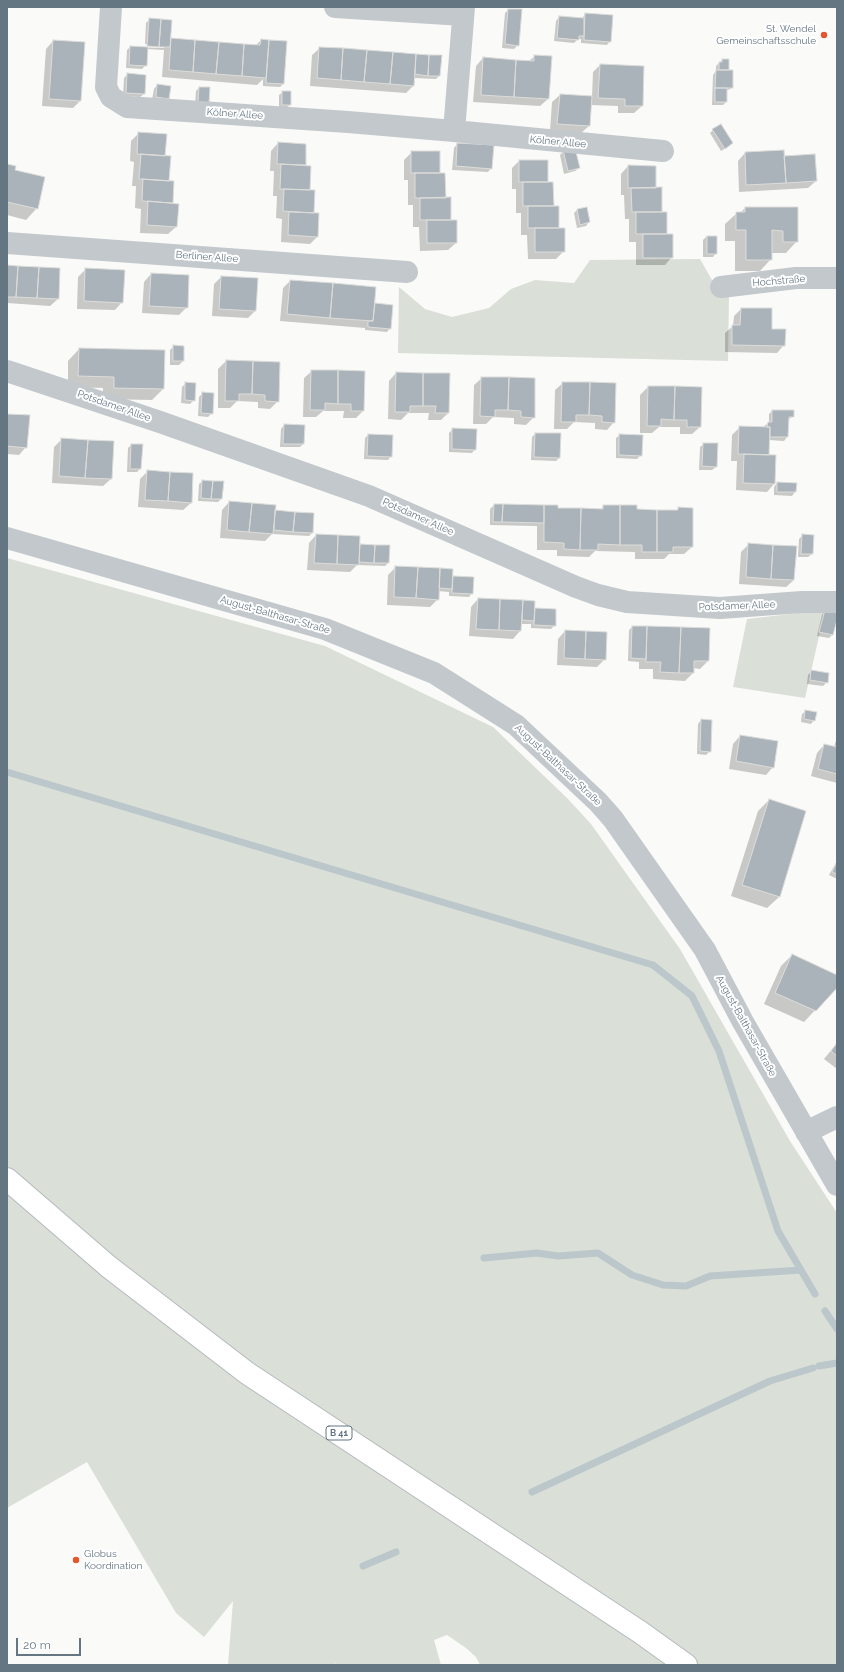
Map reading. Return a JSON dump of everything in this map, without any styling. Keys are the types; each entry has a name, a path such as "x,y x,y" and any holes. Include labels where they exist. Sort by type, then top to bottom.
{"highway":[{"name":"B 41","path":"7,1179 109,1267 248,1373 640,1632 686,1665"}],"street":[{"name":"Kölner Allee","path":"111,7 106,87 111,97 127,107 348,122 663,151"},
{"path":"335,7 464,11 454,131"},
{"name":"Berliner Allee","path":"7,243 407,272"},
{"name":"Hochstraße","path":"721,287 796,278 837,278"},
{"name":"Potsdamer Allee","path":"7,371 160,422 369,496 576,587 598,595 627,602 720,608 802,602 837,602"},
{"name":"August-Balthasar-Straße","path":"7,538 325,629 434,673 516,725 598,802 613,819 705,950 743,1022 837,1185"},
{"path":"806,1132 837,1117"}],"shaded area":[{"path":"700,259 716,287 729,294 728,361 398,353 399,287 425,309 452,317 489,308 511,289 535,280 574,283 590,260"},
{"path":"7,558 325,646 493,727 567,798 591,824 680,949 790,1141 837,1213 837,1665 480,1665 476,1657 447,1635 434,1640 441,1665 337,1665 336,1663 334,1665 228,1665 233,1601 204,1637 176,1613 87,1462 7,1508"},
{"path":"825,610 805,698 733,687 747,619"}],"building":[{"path":"508,9 522,9 519,46 505,44"},
{"path":"585,13 613,15 611,42 584,40"},
{"path":"559,16 584,18 584,36 579,36 579,40 557,38"},
{"path":"149,18 161,19 159,47 147,46"},
{"path":"161,19 172,20 170,47 159,47"},
{"path":"171,38 195,40 193,72 169,70"},
{"path":"261,39 269,40 266,78 242,76 244,44 260,45"},
{"path":"53,40 85,42 81,101 49,99"},
{"path":"195,40 219,42 216,74 193,72"},
{"path":"269,40 287,41 284,84 266,83"},
{"path":"219,42 244,44 242,76 216,74"},
{"path":"130,46 148,47 147,66 129,65"},
{"path":"319,47 343,48 341,80 317,78"},
{"path":"343,48 367,50 364,82 341,80"},
{"path":"367,50 393,52 390,84 364,82"},
{"path":"393,52 416,54 414,86 390,84"},
{"path":"416,54 429,55 428,76 415,74"},
{"path":"429,55 442,55 440,76 428,76"},
{"path":"534,55 552,56 549,99 514,97 516,60 534,61"},
{"path":"483,57 516,60 514,97 481,95"},
{"path":"722,59 729,59 729,70 719,70 719,62 722,62"},
{"path":"600,64 644,66 643,106 625,106 625,99 598,98"},
{"path":"716,70 733,70 733,88 715,88"},
{"path":"127,73 146,75 145,94 126,93"},
{"path":"157,84 171,86 169,99 156,97"},
{"path":"199,87 210,87 209,103 198,103"},
{"path":"715,88 727,88 727,102 715,102"},
{"path":"282,91 291,91 291,105 282,105"},
{"path":"560,94 592,96 590,126 557,124"},
{"path":"721,124 733,143 725,149 712,129"},
{"path":"138,132 167,134 165,156 137,154"},
{"path":"278,142 306,144 306,165 277,164"},
{"path":"457,143 494,145 492,169 456,166"},
{"path":"575,148 580,168 568,171 563,150"},
{"path":"784,150 786,183 746,185 745,152"},
{"path":"411,151 440,151 440,173 411,173"},
{"path":"141,154 171,156 169,181 139,179"},
{"path":"815,154 817,181 786,183 784,156"},
{"path":"519,160 548,160 548,182 519,182"},
{"path":"7,164 16,166 15,170 45,177 38,209 7,202"},
{"path":"281,164 311,166 310,190 280,189"},
{"path":"628,165 656,166 656,188 628,188"},
{"path":"415,173 445,173 446,198 415,198"},
{"path":"143,179 174,181 173,203 142,201"},
{"path":"523,182 553,182 554,206 523,206"},
{"path":"662,187 662,212 632,212 631,188"},
{"path":"284,189 315,190 314,213 283,211"},
{"path":"451,197 451,220 420,220 420,198"},
{"path":"148,201 179,204 177,227 147,225"},
{"path":"528,206 559,206 559,228 528,228"},
{"path":"587,207 590,222 580,225 577,209"},
{"path":"745,207 798,207 798,242 783,242 783,231 772,230 772,260 746,260 746,230 736,230 736,212 745,212"},
{"path":"289,212 319,213 318,237 288,235"},
{"path":"636,212 667,212 667,234 636,234"},
{"path":"427,220 457,220 457,243 427,243"},
{"path":"535,228 565,228 565,252 535,252"},
{"path":"643,234 673,234 673,258 643,258"},
{"path":"707,236 717,236 717,254 707,254"},
{"path":"7,265 18,266 16,297 7,297"},
{"path":"18,266 39,267 37,298 16,297"},
{"path":"39,267 60,268 59,299 37,298"},
{"path":"85,268 125,270 123,303 84,301"},
{"path":"151,273 189,275 188,308 149,306"},
{"path":"221,276 258,278 256,311 219,309"},
{"path":"290,280 333,283 330,318 287,314"},
{"path":"333,283 376,287 373,321 330,318"},
{"path":"375,303 393,305 391,329 368,327 368,321 373,321"},
{"path":"741,308 772,308 772,329 786,329 785,346 732,345 732,325 740,325"},
{"path":"173,345 184,346 184,361 173,361"},
{"path":"79,348 165,350 164,389 114,388 114,377 78,376"},
{"path":"226,360 253,361 252,394 239,394 239,401 225,401"},
{"path":"253,361 280,362 279,402 265,401 265,395 252,394"},
{"path":"311,370 338,370 338,404 325,403 325,410 310,410"},
{"path":"338,370 365,371 364,411 351,411 351,404 338,404"},
{"path":"396,372 423,373 423,406 410,406 410,412 395,412"},
{"path":"423,373 450,373 449,413 435,413 436,406 423,406"},
{"path":"481,377 509,377 508,410 495,410 495,417 480,416"},
{"path":"509,377 535,378 535,418 521,417 521,411 508,410"},
{"path":"185,382 196,383 195,401 185,400"},
{"path":"562,382 590,382 589,415 576,415 576,422 561,422"},
{"path":"590,382 616,383 615,423 602,422 602,416 589,415"},
{"path":"648,386 675,386 674,420 661,419 661,426 647,426"},
{"path":"675,386 702,387 701,427 687,427 687,420 674,420"},
{"path":"202,392 214,393 213,414 201,413"},
{"path":"772,410 794,410 794,417 789,417 788,437 770,437 770,427 767,427 768,422 772,422"},
{"path":"7,414 30,415 27,448 7,446"},
{"path":"284,424 305,425 304,444 283,444"},
{"path":"739,426 770,427 769,455 738,454"},
{"path":"452,428 477,429 476,450 452,449"},
{"path":"535,433 561,433 560,458 534,457"},
{"path":"368,434 393,435 392,457 367,456"},
{"path":"619,434 643,435 642,456 619,455"},
{"path":"61,438 88,440 85,478 59,476"},
{"path":"88,440 114,441 112,479 85,478"},
{"path":"703,443 718,443 717,467 702,466"},
{"path":"131,444 143,444 141,469 130,469"},
{"path":"744,454 776,455 775,484 743,483"},
{"path":"147,470 170,472 168,501 145,500"},
{"path":"170,472 193,473 192,503 168,501"},
{"path":"202,480 213,481 211,499 201,498"},
{"path":"213,481 224,481 222,499 211,499"},
{"path":"777,482 797,483 796,492 777,492"},
{"path":"229,501 252,503 249,532 227,530"},
{"path":"252,503 276,505 273,534 249,532"},
{"path":"494,504 503,504 502,522 493,522"},
{"path":"503,504 544,505 544,523 502,522"},
{"path":"544,505 558,505 558,508 581,508 580,550 564,549 564,543 544,542"},
{"path":"603,505 620,505 620,545 598,544 598,550 580,550 581,508 603,509"},
{"path":"620,505 637,505 637,509 657,510 657,552 642,552 642,545 620,545"},
{"path":"678,507 693,508 693,547 673,547 673,552 657,552 657,510 678,510"},
{"path":"275,510 295,512 293,532 274,530"},
{"path":"295,512 314,513 313,533 293,532"},
{"path":"316,534 338,535 337,564 314,563"},
{"path":"802,534 814,535 813,554 801,554"},
{"path":"338,535 360,536 359,565 337,564"},
{"path":"748,543 773,545 771,579 746,577"},
{"path":"360,544 375,545 374,563 359,562"},
{"path":"375,545 390,545 389,563 374,563"},
{"path":"773,545 797,546 794,580 771,579"},
{"path":"395,566 418,567 416,598 394,597"},
{"path":"418,567 440,568 439,600 416,598"},
{"path":"440,568 453,569 452,589 439,588"},
{"path":"453,576 474,577 473,594 452,593"},
{"path":"478,598 500,599 499,630 476,629"},
{"path":"500,599 523,600 521,631 499,630"},
{"path":"523,600 535,601 534,621 522,620"},
{"path":"535,608 556,609 556,626 534,625"},
{"path":"825,610 837,613 837,620 833,635 819,632"},
{"path":"632,626 647,626 646,659 631,658"},
{"path":"647,626 681,627 679,673 660,672 661,662 646,662"},
{"path":"681,627 710,628 709,661 694,661 694,673 679,673"},
{"path":"565,630 586,631 585,659 564,658"},
{"path":"586,631 607,632 606,660 585,659"},
{"path":"811,670 829,673 828,683 810,680"},
{"path":"805,710 817,712 815,721 804,719"},
{"path":"701,719 712,720 711,752 700,751"},
{"path":"740,735 778,741 774,768 736,761"},
{"path":"824,744 837,747 837,774 818,769"},
{"path":"769,799 806,811 780,897 742,885"},
{"path":"837,862 837,874 832,872"},
{"path":"792,954 837,975 837,988 816,1011 775,993"},
{"path":"837,1043 837,1056 831,1051"}],"waterway":[{"path":"7,772 653,965 692,996 719,1051 778,1231 815,1294"},
{"path":"484,1258 537,1253 558,1256 598,1253 632,1275 663,1285 686,1286 710,1276 801,1270"},
{"path":"825,1311 837,1329"},
{"path":"819,1366 837,1363"},
{"path":"532,1492 770,1381 813,1368"},
{"path":"363,1566 396,1552"}],"place":[{"name":"St. Wendel Gemeinschaftsschule","path":"824,35"},
{"name":"Globus Koordination","path":"76,1560"}]}
